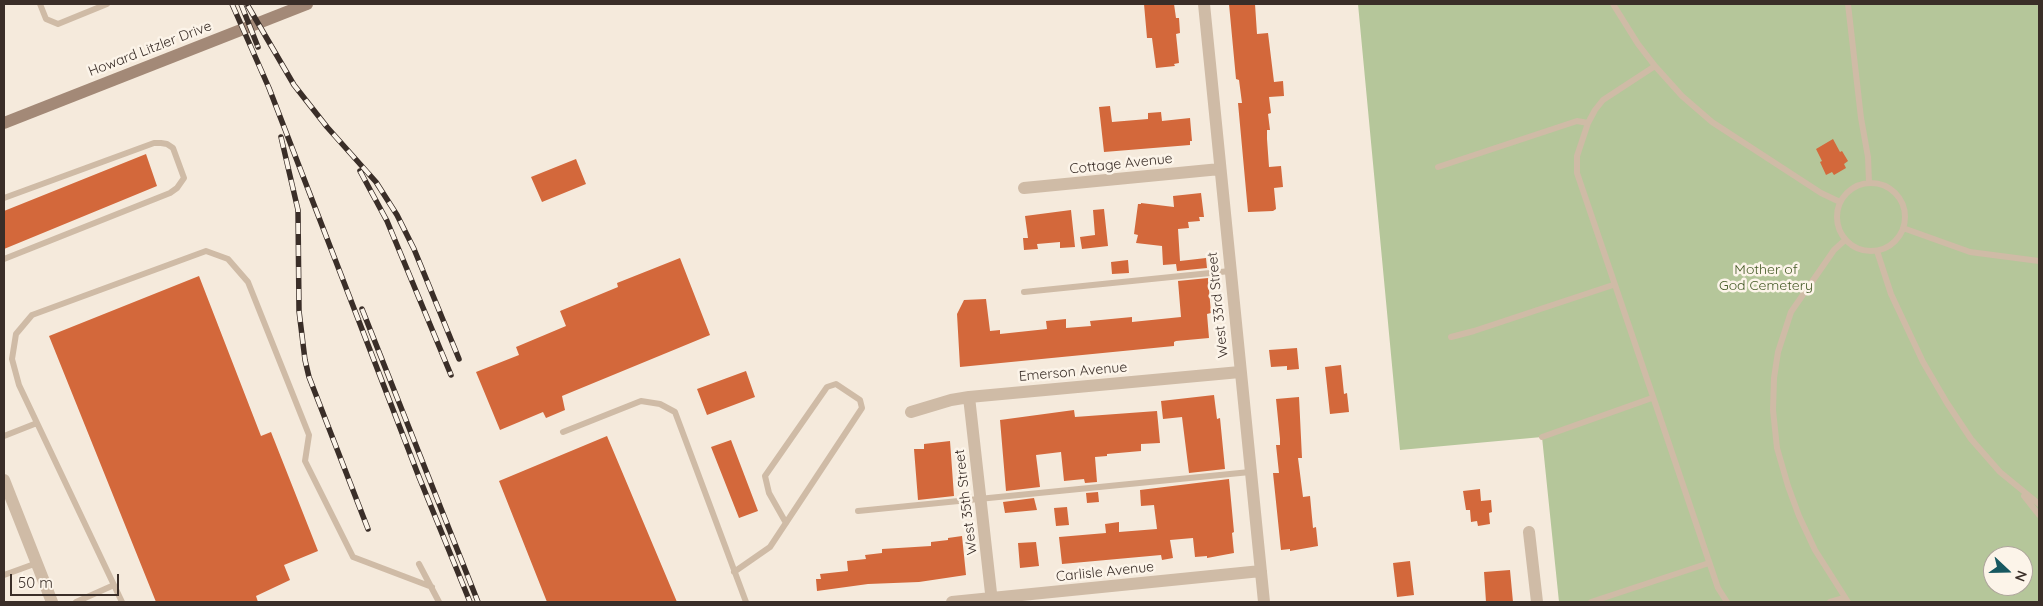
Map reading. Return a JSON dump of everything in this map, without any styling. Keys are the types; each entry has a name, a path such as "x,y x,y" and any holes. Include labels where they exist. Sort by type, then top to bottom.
{"main road":[{"name":"Howard Litzler Drive","path":"4,123 307,4"}],"street":[{"name":"West 33rd Street","path":"1204,4 1264,602"},
{"name":"Cottage Avenue","path":"1024,188 1220,169"},
{"name":"Emerson Avenue","path":"911,412 951,400 969,397 1240,372"},
{"name":"West 35th Street","path":"969,397 992,600"},
{"path":"4,480 52,602"},
{"path":"1529,532 1537,602"},
{"name":"Carlisle Avenue","path":"952,602 992,600 1261,571"}],"lane":[{"path":"40,4 46,20 58,24 107,4"},
{"path":"1612,4 1638,44 1682,96 1712,122 1821,193 1840,202"},
{"path":"1848,4 1861,118 1868,157 1869,182"},
{"path":"1655,66 1603,100 1588,123 1577,156 1577,173 1709,563 1718,588 1727,602"},
{"path":"1438,167 1577,121 1588,123"},
{"path":"4,198 161,143 173,148 184,178 178,188 170,193 4,259"},
{"path":"1869,182 1890,188 1904,206 1903,228 1893,243 1877,251 1865,251 1854,247 1845,240 1837,222 1840,202 1852,188 1869,182"},
{"path":"1903,228 1940,243 1970,252 2039,261"},
{"path":"1830,602 1846,600 1815,550 1788,486 1777,448 1773,410 1774,378 1778,352 1791,312 1834,250 1845,240"},
{"path":"122,602 19,385 12,360 16,334 32,315 206,251 228,259 248,282 309,435 305,461 353,557 432,587"},
{"path":"1877,251 1891,294 1923,362 1947,402 1970,439 2018,489 2039,515"},
{"path":"1024,292 1230,271"},
{"path":"1451,337 1614,284"},
{"path":"734,572 770,547 786,523 862,408 860,400 836,384 828,387 766,476 769,494 786,523"},
{"path":"1542,437 1652,398"},
{"path":"563,432 641,401 660,404 675,412 746,602"},
{"path":"4,436 37,423"},
{"path":"858,511 1250,472"},
{"path":"2018,489 2039,504"},
{"path":"4,575 37,563"},
{"path":"1591,602 1709,563"},
{"path":"420,564 439,602"},
{"path":"76,602 114,585"}],"green space":[{"name":"Mother of God Cemetery","path":"1358,4 2039,4 2039,602 1559,602 1542,437 1400,450"}],"building":[{"path":"1144,4 1174,4 1176,18 1179,18 1180,33 1176,34 1179,63 1174,64 1175,66 1156,68 1152,38 1147,38"},
{"path":"1229,4 1255,4 1257,34 1268,33 1274,82 1283,81 1284,96 1269,97 1271,113 1268,114 1270,130 1267,130 1267,139 1269,167 1281,166 1283,187 1274,188 1276,209 1273,211 1248,212 1238,103 1242,103 1239,80 1236,79"},
{"path":"1110,106 1112,122 1148,119 1148,113 1161,112 1162,121 1190,118 1192,141 1190,141 1190,145 1104,152 1099,107"},
{"path":"1833,139 1840,152 1842,151 1848,161 1844,164 1846,168 1834,175 1832,172 1826,175 1816,149"},
{"path":"146,154 157,186 4,249 4,211"},
{"path":"576,159 586,184 542,202 531,177"},
{"path":"1201,193 1204,217 1199,217 1200,221 1188,222 1189,228 1178,229 1180,261 1206,258 1207,268 1177,271 1176,264 1163,265 1162,246 1136,243 1138,235 1134,234 1138,204 1174,207 1173,196"},
{"path":"1104,209 1108,246 1082,249 1080,237 1095,235 1093,210"},
{"path":"1071,210 1075,247 1060,248 1060,242 1037,244 1038,249 1024,250 1023,238 1028,238 1025,216"},
{"path":"680,258 710,335 562,396 565,410 546,418 543,412 500,430 476,372 519,355 516,347 566,326 560,311 618,287 617,283"},
{"path":"1128,260 1129,273 1112,274 1111,262"},
{"path":"199,276 261,436 271,432 318,551 284,565 290,580 256,596 258,602 156,602 49,336"},
{"path":"1208,278 1211,313 1207,314 1209,338 1176,341 1174,346 960,367 957,314 964,300 986,299 990,331 1000,330 1000,334 1047,329 1046,321 1066,319 1066,328 1091,326 1090,321 1132,317 1132,322 1181,317 1178,281"},
{"path":"1297,348 1299,369 1287,370 1287,366 1271,367 1269,350"},
{"path":"1341,365 1344,394 1347,393 1349,412 1330,414 1325,367"},
{"path":"746,371 755,397 707,415 697,389"},
{"path":"1214,395 1217,419 1220,418 1225,469 1189,473 1182,417 1163,419 1161,401"},
{"path":"1299,397 1302,458 1298,458 1303,497 1310,496 1313,528 1316,527 1318,546 1290,551 1290,549 1281,550 1273,473 1279,473 1276,445 1280,445 1280,439 1276,399"},
{"path":"1074,410 1075,417 1157,411 1160,443 1141,444 1141,451 1095,457 1097,482 1085,483 1084,479 1064,481 1061,452 1036,455 1040,487 1006,491 1000,420"},
{"path":"607,436 677,602 547,602 499,481"},
{"path":"731,440 758,511 739,518 711,447"},
{"path":"950,441 954,496 918,500 914,449 924,449 924,444"},
{"path":"1229,479 1234,553 1207,558 1207,556 1195,557 1193,538 1170,540 1173,558 1162,560 1161,555 1062,564 1059,537 1106,533 1105,524 1119,522 1119,532 1157,529 1154,505 1141,506 1140,490"},
{"path":"1480,489 1481,501 1491,500 1492,512 1489,513 1490,524 1478,526 1477,521 1471,522 1470,510 1466,510 1463,491"},
{"path":"1098,492 1099,502 1087,503 1086,493"},
{"path":"1034,498 1037,510 1005,513 1003,502"},
{"path":"1067,507 1069,525 1056,526 1054,508"},
{"path":"962,536 966,575 919,582 868,584 817,591 816,579 821,579 820,574 848,571 847,561 866,559 865,555 882,553 882,549 931,546 931,542"},
{"path":"1036,542 1039,566 1020,568 1018,543"},
{"path":"1410,561 1414,595 1397,597 1393,563"},
{"path":"1510,570 1513,602 1486,602 1484,572"}],"railway":[{"path":"232,4 269,88 419,477 470,602"},
{"path":"241,4 258,47"},
{"path":"248,6 294,85 327,127 376,182 397,215 414,249 459,359"},
{"path":"281,137 298,210 299,311 305,360 309,377 368,529"},
{"path":"360,171 387,221 451,375"},
{"path":"362,309 478,602"}]}
